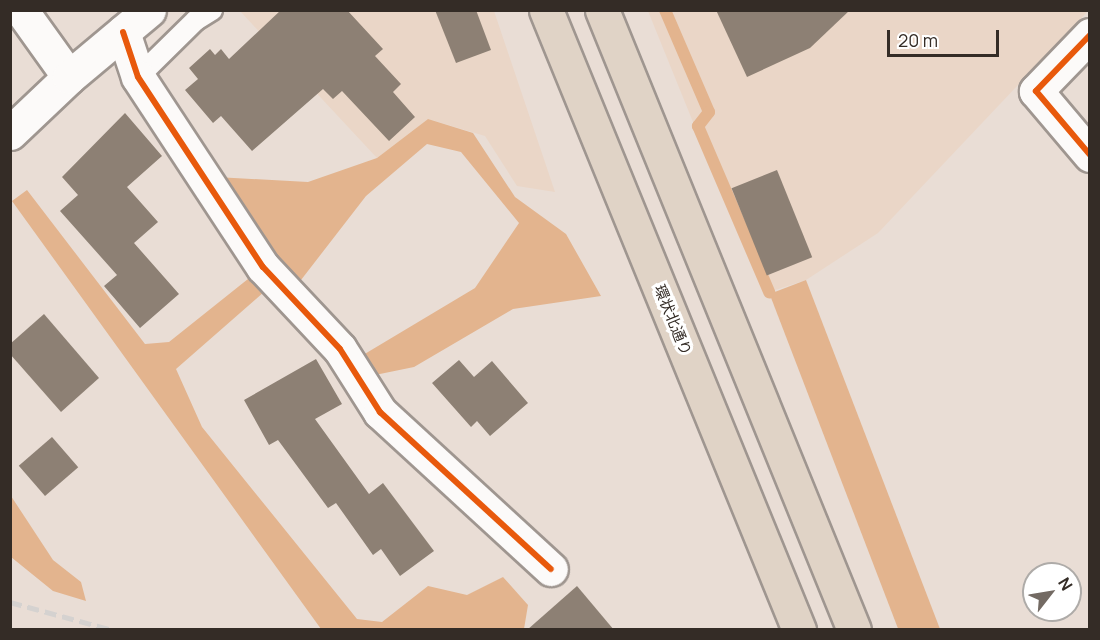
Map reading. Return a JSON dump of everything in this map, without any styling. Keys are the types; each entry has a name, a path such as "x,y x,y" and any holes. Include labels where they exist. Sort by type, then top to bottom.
{"highway":[{"name":"環状北通り","path":"546,10 799,630"},
{"path":"602,10 854,630"}],"street":[{"path":"21,10 69,76"},
{"path":"10,133 69,76 149,10"},
{"path":"123,32 138,76 263,267 340,349 380,412 551,569"},
{"path":"1089,35 1036,91 1089,155"}],"lane":[{"path":"138,76 196,20 212,10"}],"shaded area":[{"path":"240,11 494,11 555,192 517,186 485,136 428,119 377,158"},
{"path":"648,11 1088,11 878,233 806,280 769,292 693,122"},
{"path":"428,119 473,133 515,197 566,234 601,296 513,309 414,367 375,375 363,355 475,288 519,223 461,152 427,144 366,196 301,280 280,263 216,177 308,182 377,158"},
{"path":"27,190 145,344 169,342 253,275 264,292 176,369 202,427 357,619 382,622 428,586 467,595 503,577 528,605 524,629 321,629 12,201"},
{"path":"806,280 940,630 899,630 770,294"},
{"path":"11,496 53,560 81,582 86,601 53,591 11,557"}],"building":[{"path":"281,10 347,10 383,49 375,56 401,84 393,92 415,117 389,141 342,91 333,99 323,89 252,151 221,116 213,123 185,90 198,79 189,68 210,49 215,55 221,49 229,59"},
{"path":"435,10 476,10 491,50 456,63"},
{"path":"716,10 850,10 810,48 747,77"},
{"path":"125,113 162,156 127,187 158,222 134,243 179,294 140,328 104,286 117,275 60,211 78,195 62,177"},
{"path":"777,170 812,257 767,276 732,188"},
{"path":"44,314 99,378 61,412 10,354 10,344"},
{"path":"316,359 342,404 315,419 369,494 383,483 434,551 400,576 381,549 373,555 336,503 328,508 278,440 269,445 244,400"},
{"path":"459,360 474,377 492,361 528,403 490,436 477,421 471,427 432,383"},
{"path":"52,437 78,467 45,496 19,466"},
{"path":"577,586 614,630 527,630"}],"waterway":[{"path":"665,10 709,112 698,126 769,292"}],"railway":[{"path":"10,602 113,630"}],"cycle path":[{"path":"123,32 138,77 263,267 340,349 380,412 551,569"},
{"path":"1090,35 1036,91 1090,155"}]}
